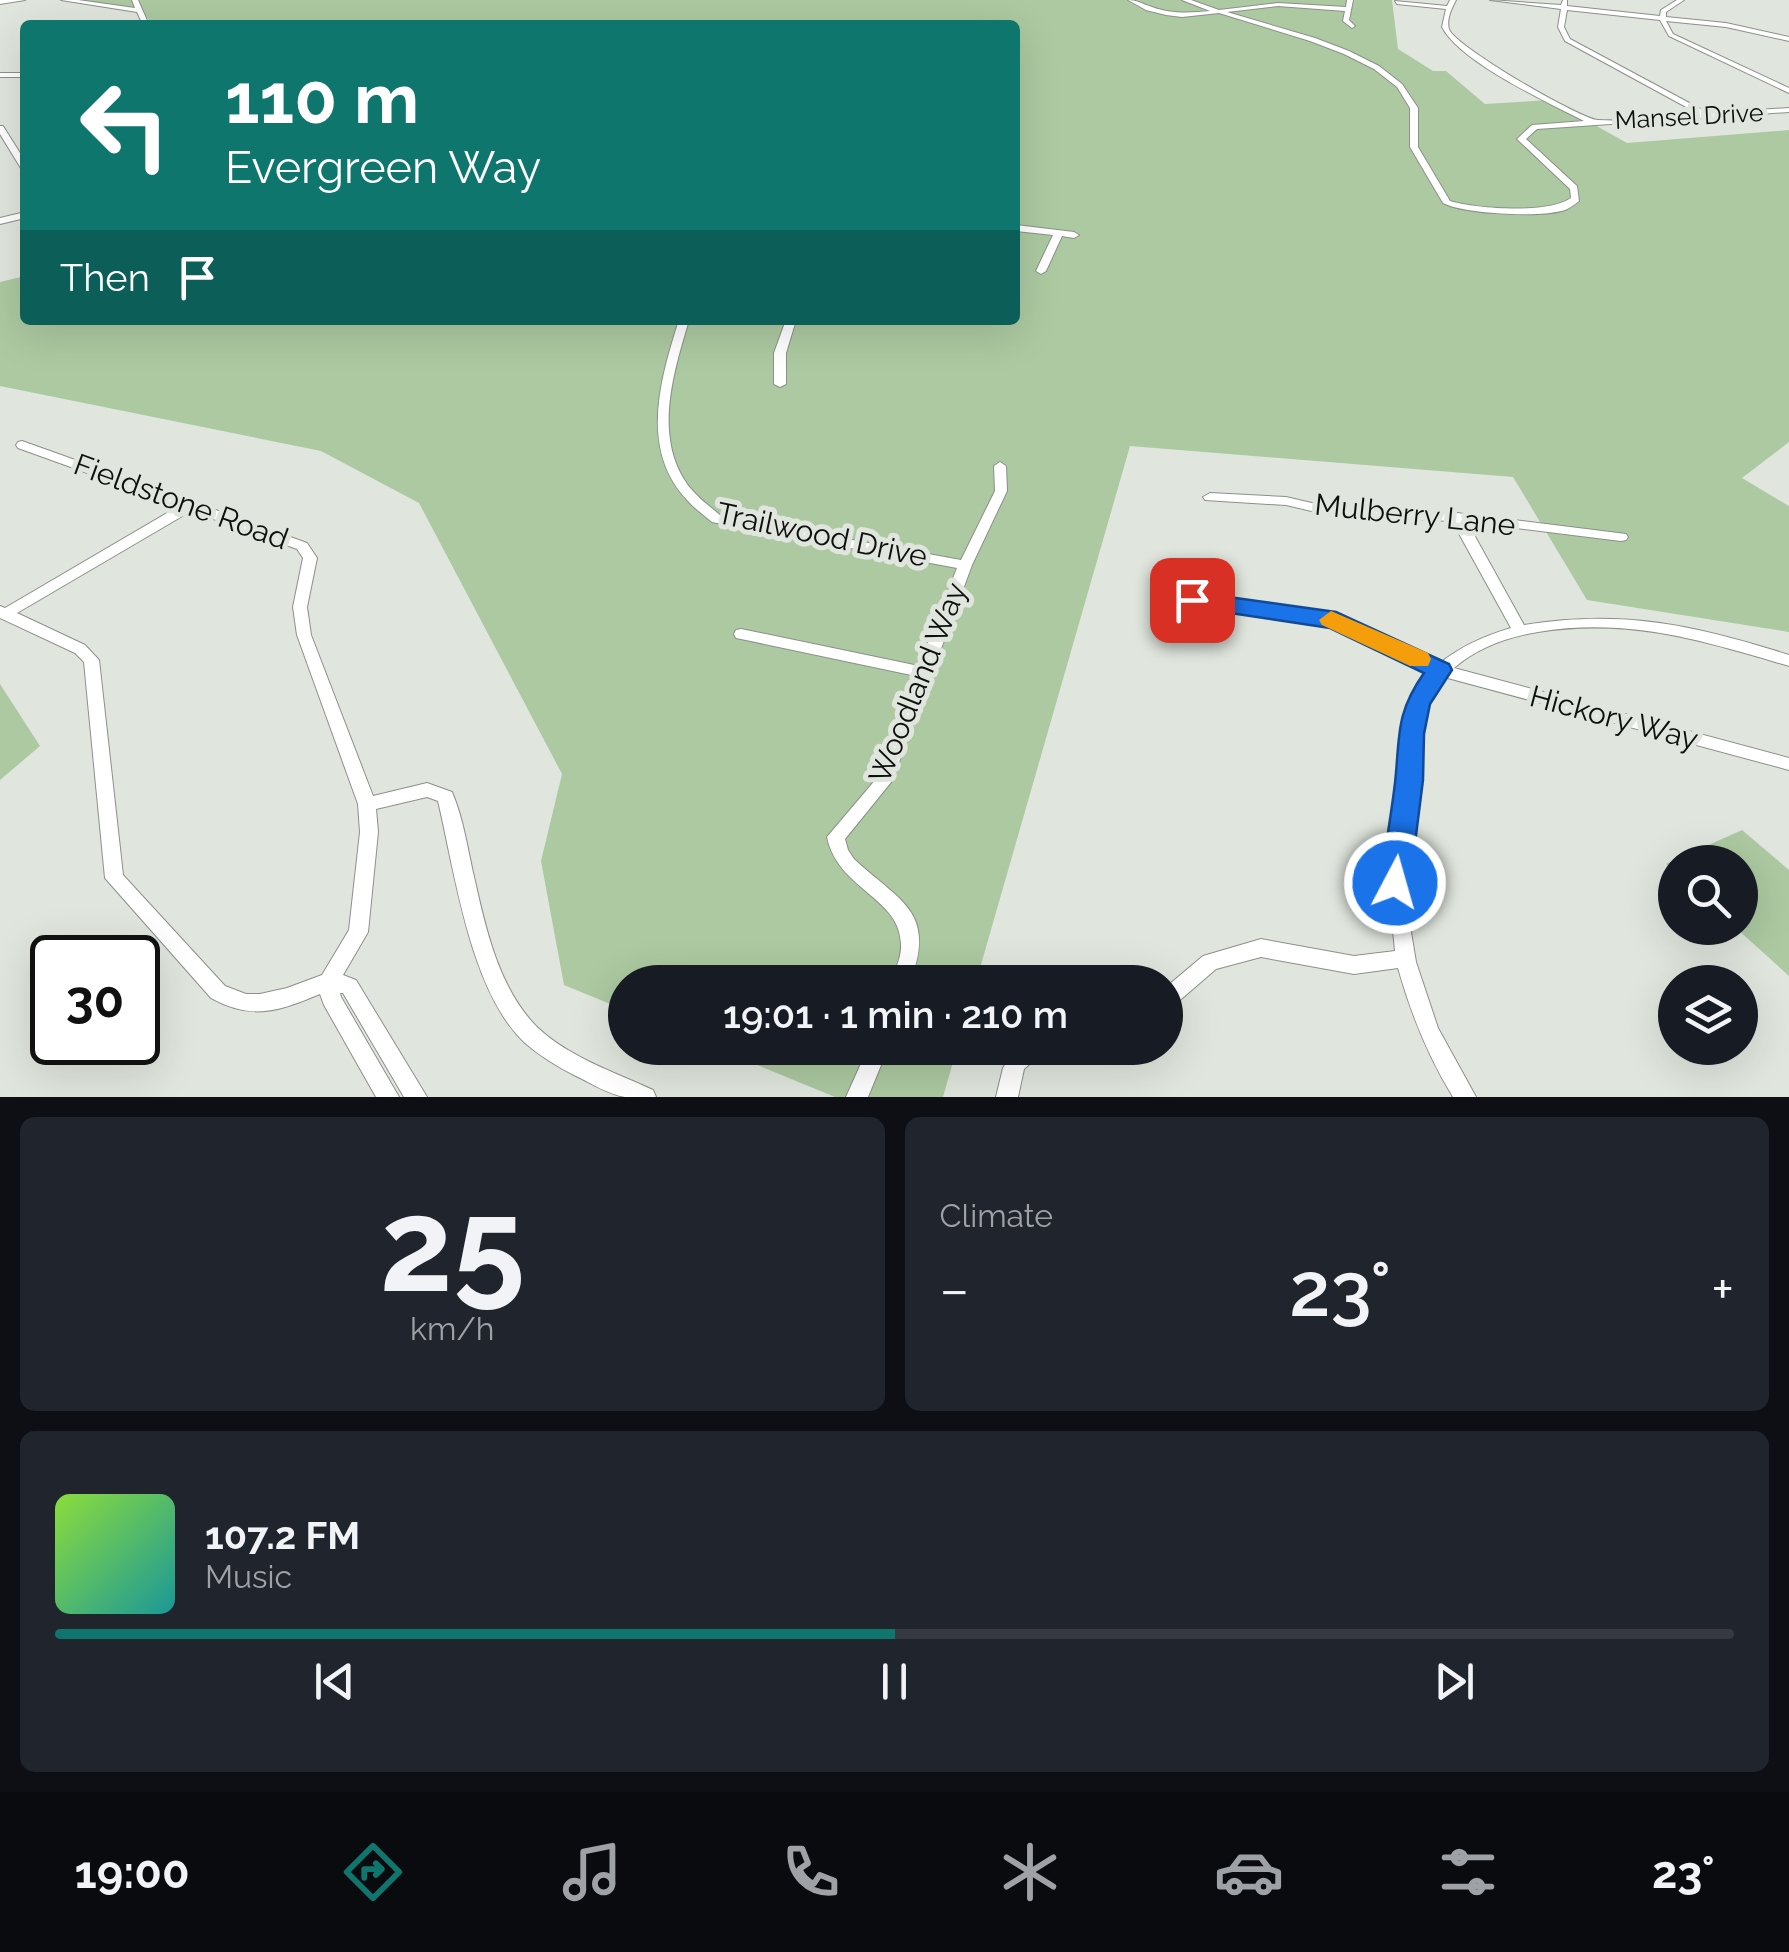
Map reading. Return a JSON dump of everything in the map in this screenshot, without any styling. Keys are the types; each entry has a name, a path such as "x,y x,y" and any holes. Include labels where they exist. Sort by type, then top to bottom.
{"street":[{"path":"0,2 22,0"},
{"path":"64,0 138,10"},
{"path":"135,0 143,20"},
{"path":"1132,0 1168,16 1220,13 1284,2 1347,10"},
{"path":"1185,0 1220,13"},
{"path":"1350,0 1346,21 1352,26"},
{"path":"1493,0 1564,4 1741,27 1789,39"},
{"path":"1681,0 1668,6 1662,17 1664,27 1675,38 1789,91"},
{"path":"1397,2 1451,4 1446,23 1451,36 1508,76 1589,122"},
{"path":"1564,4 1561,27 1572,44 1706,115"},
{"name":"Mansel Drive","path":"1220,13 1338,51 1395,80 1414,108 1412,136 1419,159 1444,201 1458,207 1545,211 1576,199 1574,188 1522,138 1535,128 1789,110"},
{"path":"0,128 20,160"},
{"path":"1020,229 1074,234"},
{"path":"1041,271 1059,233"},
{"name":"Trailwood Drive","path":"683,325 664,388 660,423 674,470 695,504 717,519 966,565"},
{"path":"780,384 780,353 789,325"},
{"name":"Fieldstone Road","path":"22,444 302,546 310,558 300,607 304,634 367,804 369,832 358,932 329,981"},
{"name":"Woodland Way","path":"906,965 912,949 910,929 887,895 850,867 836,848 836,837 884,781 966,565 1000,492 1000,466"},
{"name":"Mulberry Lane","path":"1210,497 1286,501 1333,512 1457,518 1620,538"},
{"path":"3,612 193,504"},
{"path":"1457,518 1520,631"},
{"name":"Hickory Way","path":"1192,600 1336,620 1440,670 1789,764"},
{"path":"3,612 80,649 91,660 114,878 218,992 233,1000 265,1003 329,981 349,986 416,1097"},
{"path":"1465,1097 1449,1074 1419,1009 1405,958 1395,883 1409,780 1410,734 1418,702 1440,670 1485,642 1520,631 1582,622 1657,626 1789,661"},
{"path":"741,634 926,673"},
{"path":"367,804 427,790 446,797 494,983 514,1014 528,1033 554,1052 645,1097"},
{"path":"1183,985 1210,962 1261,948 1354,965 1405,958"},
{"path":"329,981 331,999 388,1097"},
{"path":"857,1097 871,1065"},
{"path":"1007,1097 1015,1065"}],"green space":[{"path":"76,0 1392,0 1398,49 1433,71 1446,71 1485,104 1550,100 1627,143 1789,130 1789,442 1742,478 1789,506 1789,632 1587,600 1513,477 1130,446 981,965 608,965 608,1003 564,985 541,861 562,774 419,503 321,451 0,386 0,282 20,277 20,325 1020,325 1020,20 149,20 141,10"},
{"path":"0,684 40,746 0,780"},
{"path":"1742,830 1789,870 1789,976 1755,945 1758,945 1758,845 1708,845"},
{"path":"757,1065 952,1065 943,1097 835,1097"}],"slow traffic":[{"path":"1331,620 1419,659"}],"route":[{"path":"1192,600 1336,620 1440,670 1418,702 1410,734 1409,780 1395,883"}]}
